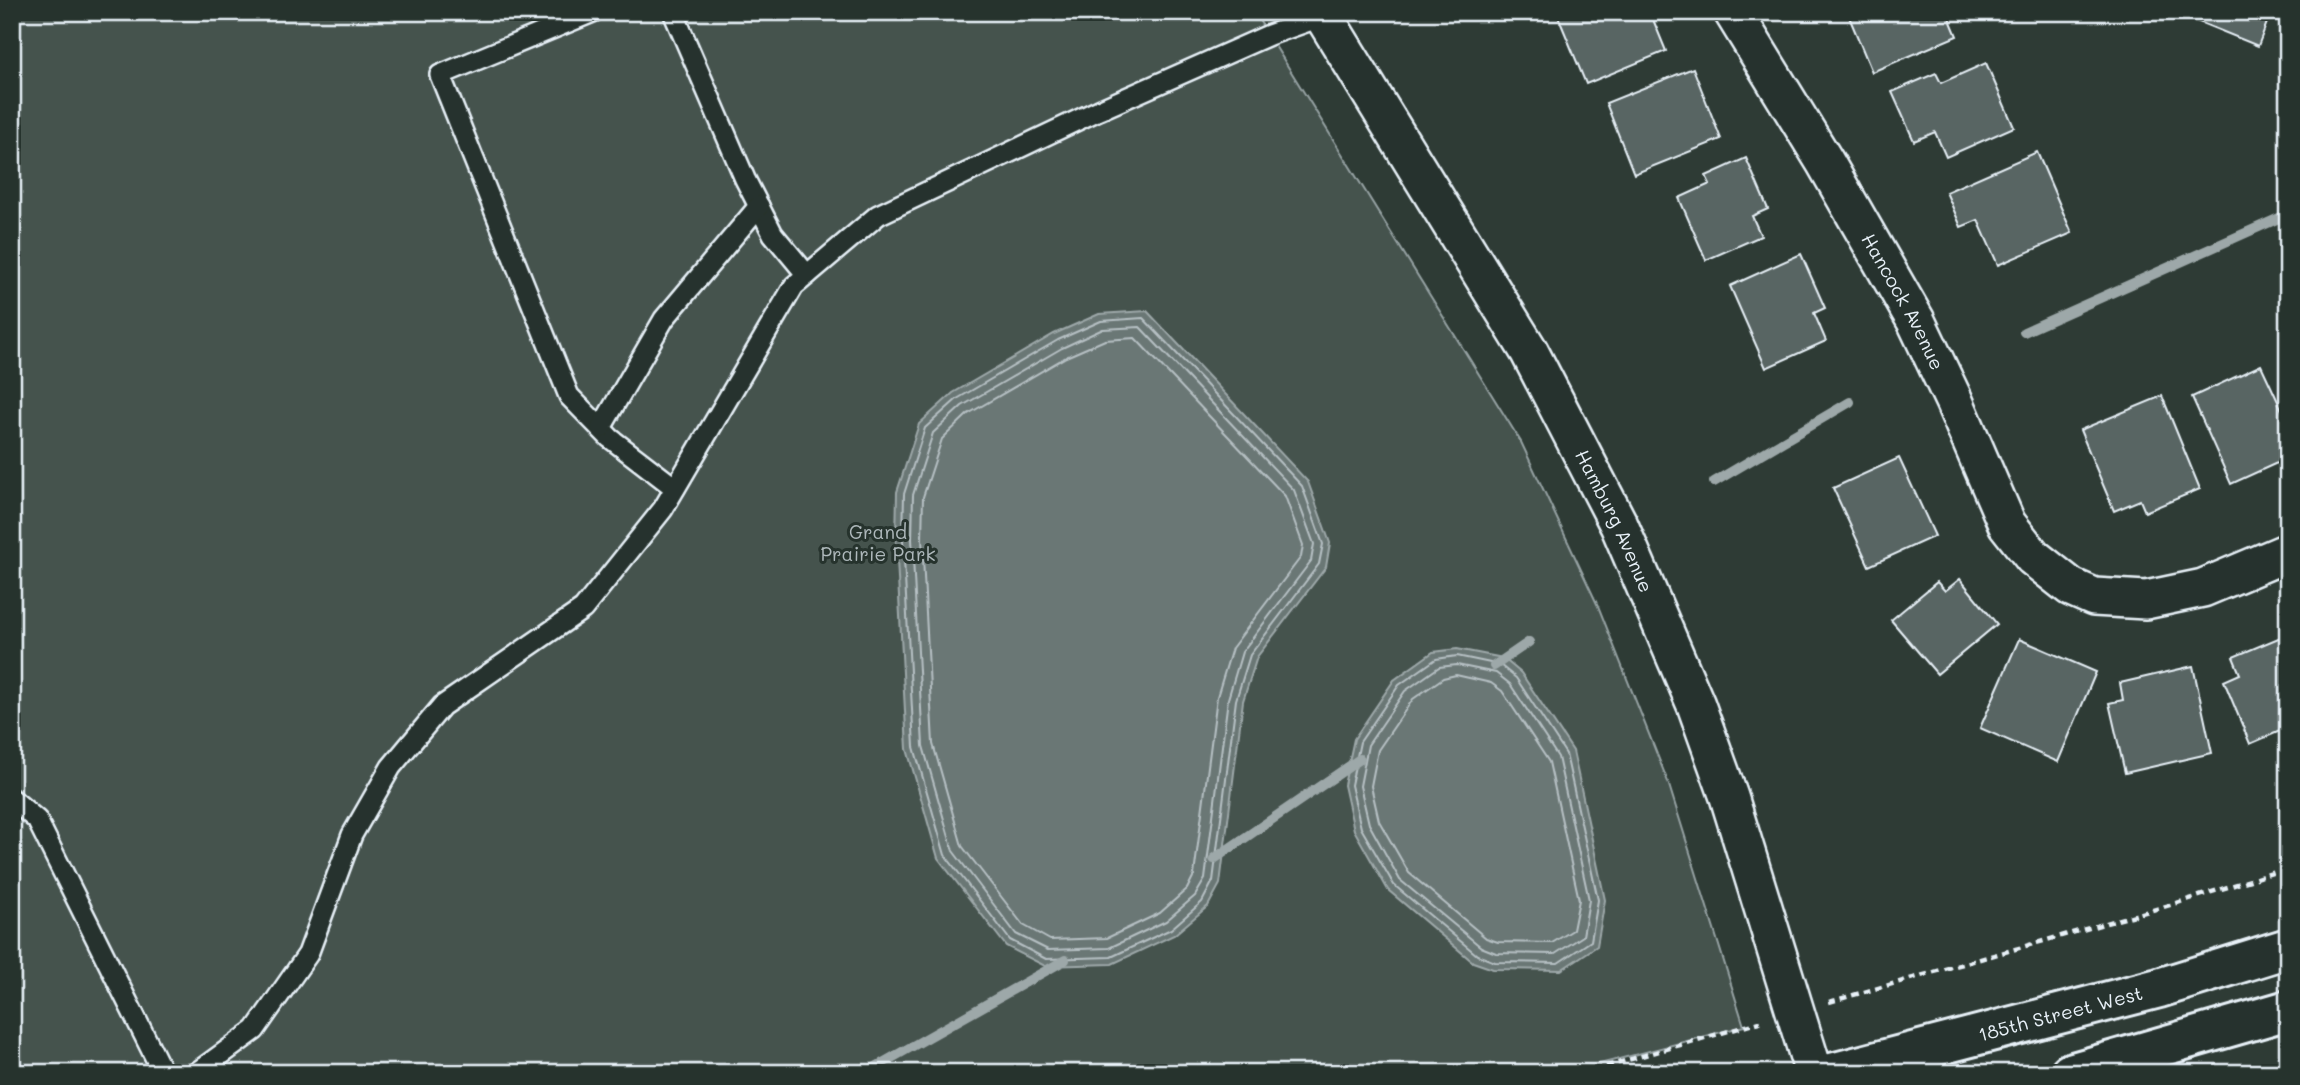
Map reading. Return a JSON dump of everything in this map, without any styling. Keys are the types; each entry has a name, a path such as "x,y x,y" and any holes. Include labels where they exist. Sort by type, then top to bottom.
{"street":[{"name":"Hancock Avenue","path":"1733,12 1825,162 1916,321 2007,524 2033,557 2071,587 2094,597 2119,600 2176,596 2203,589 2288,552"},
{"name":"Hamburg Avenue","path":"1325,13 1529,351 1619,525 1696,705 1729,797 1814,1073"},
{"name":"185th Street West","path":"1832,1073 2159,988 2288,948"},
{"path":"2070,1073 2288,1010"}],"lane":[{"path":"593,12 440,75 569,396 601,428 675,488"},
{"path":"673,12 773,234 807,275"},
{"path":"196,1073 254,1030 308,954 352,835 391,767 442,706 583,608 663,509 794,286 877,215 1111,104 1325,13"},
{"path":"601,428 664,320 759,206"},
{"path":"12,799 37,820 163,1073"}],"path":[{"path":"1583,1073 2177,903 2288,868"}],"green space":[{"name":"Grand Prairie Park","path":"12,12 1254,12 1521,442 1598,606 1668,782 1744,1026 1566,1073 12,1073"}],"water":[{"path":"1147,311 1308,482 1330,543 1326,567 1257,657 1243,701 1220,884 1208,906 1174,935 1112,964 1045,966 1006,946 938,858 907,749 896,540 897,492 919,424 953,393 1054,334 1099,314"},
{"path":"1457,649 1503,658 1521,673 1573,751 1605,900 1597,946 1561,970 1493,969 1473,962 1388,890 1354,830 1344,785 1354,739 1394,680 1433,652"}],"building":[{"path":"1650,12 1666,51 1586,84 1557,14"},
{"path":"1847,12 1947,12 1957,36 1872,72"},
{"path":"2197,12 2271,12 2258,46 2194,20"},
{"path":"1986,63 2014,127 1946,157 1935,132 1914,141 1892,92 1936,73 1941,83"},
{"path":"1693,68 1721,139 1634,174 1606,103"},
{"path":"2037,152 2072,233 1998,265 1978,220 1961,227 1946,192"},
{"path":"1746,158 1768,209 1752,216 1761,236 1706,260 1679,198 1710,184 1706,176"},
{"path":"1801,254 1825,308 1814,313 1826,341 1766,368 1730,286"},
{"path":"2261,365 2288,423 2288,458 2231,484 2192,397"},
{"path":"2162,396 2200,489 2145,512 2140,500 2114,511 2080,430"},
{"path":"1899,458 1935,536 1869,566 1833,488"},
{"path":"1960,579 1997,624 1937,674 1891,620 1937,582 1945,591"},
{"path":"2288,634 2288,743 2280,731 2250,744 2224,681 2240,674 2233,657"},
{"path":"2019,639 2096,672 2058,762 1980,728"},
{"path":"2193,666 2212,753 2125,773 2109,703 2123,700 2120,683"}],"waterway":[{"path":"2024,332 2288,214"},
{"path":"1714,482 1850,402"},
{"path":"1494,666 1529,642"},
{"path":"1214,859 1360,759"},
{"path":"865,1073 1065,960"}]}
